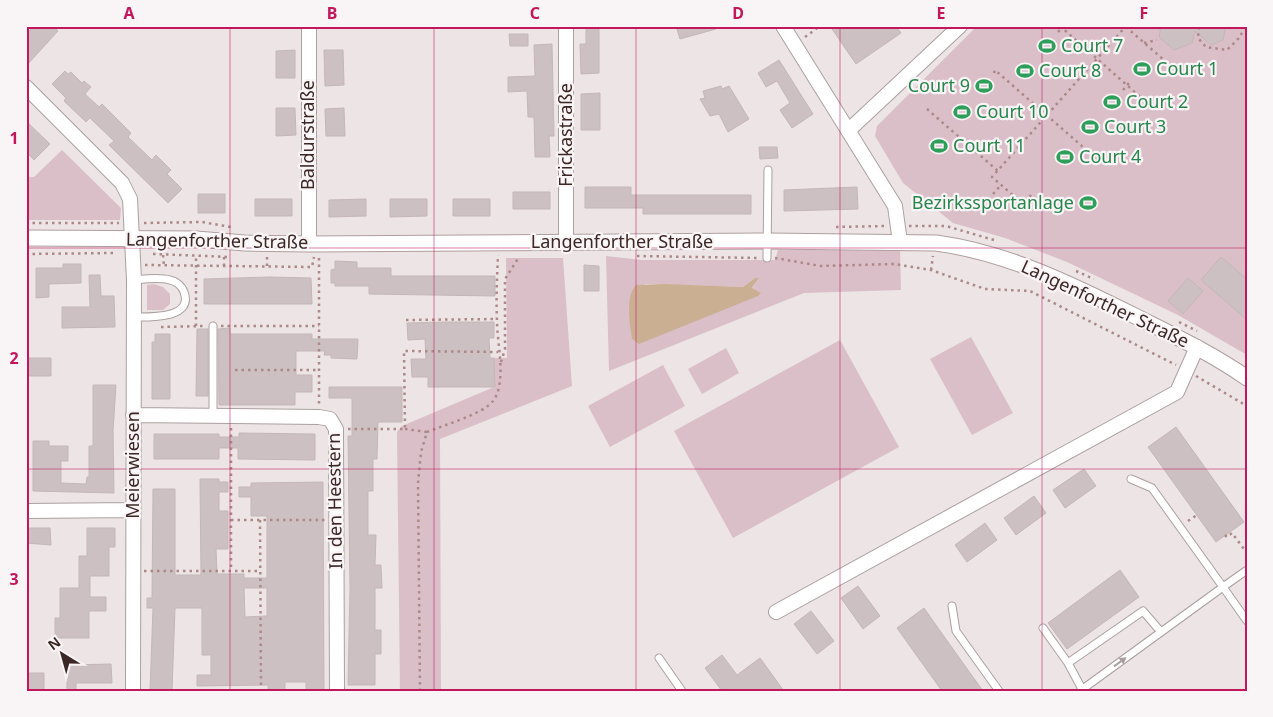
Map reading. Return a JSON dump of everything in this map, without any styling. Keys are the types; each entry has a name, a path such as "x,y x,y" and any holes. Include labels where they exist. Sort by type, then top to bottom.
{"main road":[{"name":"Langenforther Straße","path":"26,238 132,252 308,244 768,241 900,242 958,246 1018,263 1057,278 1197,347 1247,378"}],"street":[{"name":"Baldurstraße","path":"308,244 309,26"},
{"name":"Frickastraße","path":"566,26 566,243"},
{"path":"783,26 850,130 895,206 900,242"},
{"path":"850,130 960,26"},
{"name":"Meierwiesen","path":"26,87 127,190 130,199 134,280 133,691"},
{"name":"Langenforther Straße","path":"776,612 1177,392 1197,347"},
{"name":"In den Heestern","path":"133,415 319,417 330,419 336,429 337,691"},
{"path":"26,511 133,510"}],"lane":[{"path":"768,170 768,258"},
{"path":"134,280 170,280 183,289 186,297 183,306 175,313 134,322"},
{"path":"212,326 213,416"},
{"path":"1131,479 1152,488 1247,622"},
{"path":"1043,628 1068,663 1081,690 1247,570"},
{"path":"952,606 956,631 999,691"},
{"path":"1068,663 1142,610 1161,632"},
{"path":"659,658 682,691"}],"path":[{"path":"794,44 820,26"},
{"path":"1031,195 1023,204 992,177 1126,26 1164,60"},
{"path":"1199,27 1198,38 1206,47 1227,50 1241,36 1243,26"},
{"path":"1058,32 1063,28 1146,102"},
{"path":"1144,43 1157,40"},
{"path":"994,73 995,70 1011,83 1099,161"},
{"path":"1123,90 1128,84"},
{"path":"927,109 948,125 950,131 998,171"},
{"path":"993,194 1001,185"},
{"path":"132,252 164,266 312,266 314,258 319,258 319,417"},
{"path":"26,254 132,252 224,256 224,266"},
{"path":"163,254 164,266"},
{"path":"931,270 934,254"},
{"path":"196,255 196,326"},
{"path":"489,256 505,255"},
{"path":"336,429 405,429 427,432 478,411 493,402 499,386 501,363 505,349 505,278 519,255 512,255"},
{"path":"630,255 645,258 784,258 821,266 894,264 931,270 985,289 1030,291 1186,370 1247,406"},
{"path":"498,256 496,319 498,352 501,363"},
{"path":"267,257 267,266"},
{"path":"406,320 496,319"},
{"path":"134,322 196,326 320,326"},
{"path":"405,429 404,351 498,352"},
{"path":"235,370 319,370"},
{"path":"231,416 231,571"},
{"path":"420,691 418,467 427,432"},
{"path":"231,520 336,520"},
{"path":"260,520 261,691"},
{"path":"1225,535 1227,537 1232,533 1247,553"},
{"path":"133,571 260,571"}],"shaded area":[{"name":"Bezirkssportanlage","path":"977,26 1247,26 1247,355 1178,315 1067,262 1005,238 953,223 903,183 875,136 877,126"},
{"path":"62,150 121,208 120,220 26,220 26,177 34,177"},
{"path":"900,249 901,290 804,293 609,371 606,256 642,260 775,260 778,250","holes":["755,278 759,278 752,289 632,339 630,309 645,284 743,287"]},
{"path":"506,258 563,258 572,386 440,439 441,691 400,691 397,432 402,426 494,387 494,358 507,358"},
{"path":"755,278 759,278 752,288 761,293 758,296 639,344 632,339 629,303 630,296 636,285 664,284 743,287"},
{"path":"154,284 163,287 170,294 170,304 163,310 147,310 147,285"},
{"path":"971,337 1013,413 972,435 930,359"},
{"path":"840,340 899,447 733,538 674,431"},
{"path":"726,348 739,373 702,394 688,369"},
{"path":"663,365 685,406 610,447 588,406"}],"building":[{"path":"34,26 53,26 58,31 26,66 26,34"},
{"path":"676,26 715,26 716,29 680,39"},
{"path":"830,26 896,26 901,33 856,64"},
{"path":"1161,26 1226,26 1223,40 1211,45 1195,31 1192,43 1174,50 1159,37"},
{"path":"599,27 599,73 581,74 580,44 586,44 586,28"},
{"path":"509,34 528,34 528,46 510,46"},
{"path":"552,44 554,136 549,136 550,157 535,157 534,117 528,117 527,91 508,92 508,77 535,76 534,45"},
{"path":"295,50 295,78 276,78 276,51"},
{"path":"324,50 343,50 344,85 325,86"},
{"path":"779,60 813,114 792,128 780,110 790,103 777,81 766,87 758,73"},
{"path":"65,71 68,74 71,72 82,83 84,81 91,87 85,94 99,107 102,104 131,133 128,137 152,160 156,155 171,170 167,174 182,189 168,203 109,145 114,141 90,118 86,122 64,101 66,98 52,84"},
{"path":"721,86 722,89 729,86 749,119 728,132 719,114 710,116 700,99 705,98 703,91"},
{"path":"600,93 600,130 581,130 581,94"},
{"path":"276,108 295,108 296,135 276,136"},
{"path":"344,108 345,136 326,136 325,109"},
{"path":"26,121 50,144 34,160 26,152"},
{"path":"759,147 777,147 778,158 760,159"},
{"path":"585,187 631,187 631,195 751,195 751,214 643,214 643,208 585,208"},
{"path":"857,187 858,209 784,211 784,190"},
{"path":"513,192 550,192 550,209 513,209"},
{"path":"198,194 225,194 225,213 198,213"},
{"path":"255,199 292,199 292,216 255,216"},
{"path":"366,199 366,216 329,217 329,200"},
{"path":"390,199 427,199 427,216 390,217"},
{"path":"453,199 490,199 490,216 453,216"},
{"path":"1221,257 1247,279 1247,320 1201,280"},
{"path":"335,261 357,262 357,268 391,268 391,276 495,276 495,296 369,294 369,286 335,286 335,283 331,283 331,270 335,269"},
{"path":"63,264 81,264 81,283 49,284 49,297 36,298 36,268 63,268"},
{"path":"584,265 599,266 599,291 584,291"},
{"path":"89,275 100,275 101,296 114,296 115,327 62,328 62,307 90,307"},
{"path":"311,278 312,304 204,304 204,279"},
{"path":"1188,278 1203,291 1183,314 1168,301"},
{"path":"494,322 494,338 489,338 490,358 494,358 495,387 428,387 428,377 412,377 411,359 426,359 425,339 408,340 407,323"},
{"path":"230,328 230,334 312,334 312,339 358,339 357,359 331,358 331,355 324,355 325,351 296,351 296,375 312,375 312,392 295,392 295,405 219,405 218,329"},
{"path":"197,329 208,329 208,396 196,396"},
{"path":"155,334 170,334 170,399 152,399 152,342 155,342"},
{"path":"26,358 51,358 51,376 26,376"},
{"path":"93,385 116,385 113,431 114,493 33,491 33,441 49,441 49,446 68,446 68,461 61,461 61,483 86,484 87,477 89,477 89,446 93,446"},
{"path":"329,387 402,387 402,422 378,422 377,459 373,459 373,491 368,491 368,535 376,535 375,565 381,565 382,588 375,588 375,630 381,630 381,654 375,654 375,685 348,685 350,589 348,436 352,436 352,398 329,398"},
{"path":"1176,427 1244,522 1216,542 1148,447"},
{"path":"239,433 315,434 315,460 238,459 238,448 219,448 219,459 154,459 154,434 219,434 219,437 239,437"},
{"path":"1084,469 1096,486 1065,508 1053,490"},
{"path":"200,479 219,479 219,482 228,482 228,492 219,492 219,511 228,511 228,549 216,549 217,574 244,574 244,578 267,578 267,516 251,516 251,497 239,497 239,487 251,487 251,483 323,482 324,691 306,691 306,682 285,682 285,691 268,691 268,685 197,686 197,675 211,675 211,655 202,655 202,608 175,608 172,691 150,691 153,608 147,608 147,598 152,598 153,489 175,489 175,575 201,575","holes":["244,588 267,588 267,616 245,617"]},
{"path":"1034,496 1046,513 1016,535 1004,518"},
{"path":"985,523 997,540 967,562 955,545"},
{"path":"50,528 51,545 26,543 26,529"},
{"path":"87,528 115,528 115,547 109,547 109,576 90,576 90,597 106,597 106,611 89,611 89,638 55,638 55,618 60,618 60,588 79,588 79,556 87,556"},
{"path":"1120,570 1139,597 1067,649 1048,623"},
{"path":"858,586 880,616 863,629 841,598"},
{"path":"924,608 983,691 942,691 897,628"},
{"path":"811,611 834,641 817,654 794,624"},
{"path":"722,655 737,675 760,658 784,691 722,691 705,668"},
{"path":"111,664 112,683 76,683 76,690 67,690 67,665"},
{"path":"26,673 44,673 44,690 27,690"}],"place":[{"name":"Court 7","path":"1047,46"},
{"name":"Court 1","path":"1142,69"},
{"name":"Court 8","path":"1025,71"},
{"name":"Court 9","path":"984,86"},
{"name":"Court 2","path":"1112,102"},
{"name":"Court 10","path":"962,112"},
{"name":"Court 3","path":"1090,127"},
{"name":"Court 11","path":"939,146"},
{"name":"Court 4","path":"1065,157"},
{"name":"Bezirkssportanlage","path":"1088,203"}]}
